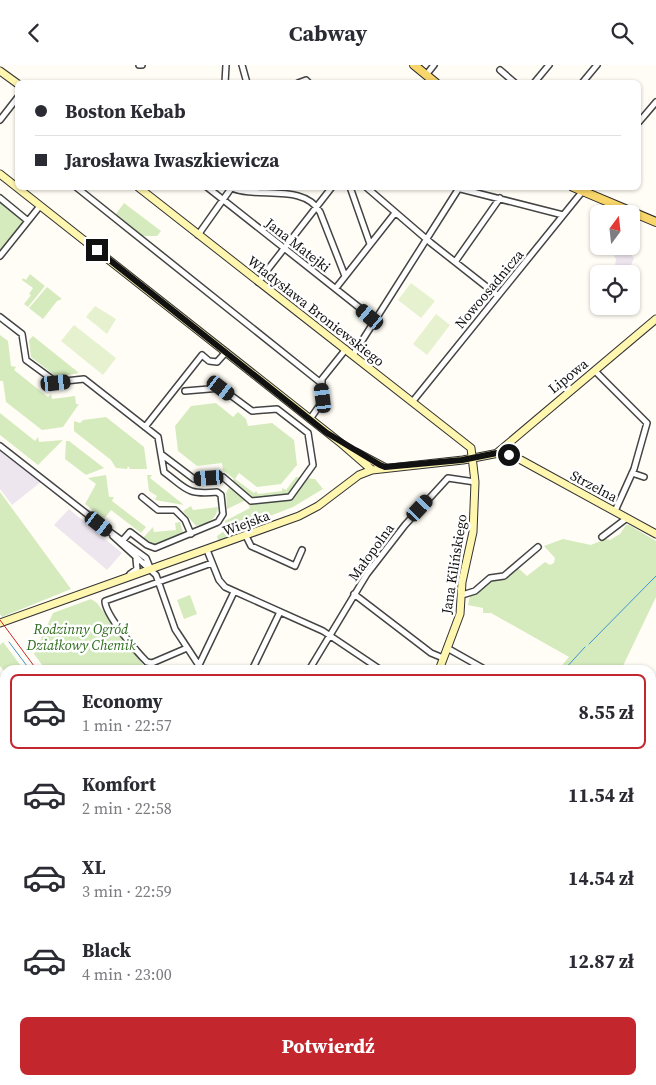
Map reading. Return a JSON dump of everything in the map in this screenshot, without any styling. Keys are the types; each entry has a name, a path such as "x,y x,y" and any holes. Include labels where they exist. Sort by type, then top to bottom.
{"main road":[{"path":"414,65 432,80"},
{"path":"584,190 656,222"}],"street":[{"path":"225,80 226,65"},
{"path":"242,65 246,80"},
{"path":"426,75 434,65"},
{"path":"536,80 549,65"},
{"path":"584,80 597,65"},
{"path":"500,70 512,80"},
{"path":"0,71 15,82"},
{"path":"0,120 15,101"},
{"path":"641,120 656,102"},
{"path":"0,174 15,186"},
{"path":"20,190 342,444 372,470"},
{"path":"80,190 321,383"},
{"name":"Władysława Broniewskiego","path":"142,190 469,445 474,458"},
{"name":"Jana Matejki","path":"211,190 375,321"},
{"path":"198,235 225,201 231,190"},
{"path":"248,190 302,197 317,206 345,277"},
{"path":"258,282 330,190"},
{"path":"351,190 370,244"},
{"path":"369,190 394,213 497,295"},
{"path":"353,355 458,190"},
{"path":"467,190 563,215"},
{"name":"Nowoosadnicza","path":"413,401 584,190"},
{"path":"0,198 28,221"},
{"path":"455,262 500,198"},
{"path":"0,256 40,206"},
{"path":"336,288 394,213"},
{"path":"0,317 22,334 26,361 56,383 84,379 158,437 164,472 191,492 197,494 216,491 221,495 223,514 218,522 192,534 155,548 147,545 130,532 123,540"},
{"name":"Lipowa","path":"497,453 656,319"},
{"path":"310,419 322,402 321,383 346,349"},
{"path":"145,427 202,355 209,361 217,362 226,352"},
{"path":"595,371 647,423 633,471 615,511"},
{"path":"161,454 194,479 223,477 251,501 290,497 313,465 308,433 277,409 252,411 221,388 185,391"},
{"path":"342,444 385,467"},
{"path":"0,446 110,533 151,571 158,582 175,629 198,665"},
{"name":"Wiejska","path":"0,623 163,567 314,509 359,475 372,470 474,458 497,453"},
{"name":"Strzelna","path":"497,453 521,460 656,534"},
{"name":"Jana Kilińskiego","path":"441,665 460,614 474,519 474,458"},
{"path":"359,475 362,466 361,460"},
{"path":"370,460 372,470"},
{"path":"633,471 644,477"},
{"name":"Małopolna","path":"312,665 367,574 405,525 448,478 475,482"},
{"path":"142,497 158,510 174,510 185,520 192,534"},
{"path":"223,514 230,513"},
{"path":"602,537 627,518"},
{"path":"110,533 123,540 150,561 163,567"},
{"path":"246,536 251,546 295,566 302,550"},
{"path":"462,595 471,593 491,577 504,576 538,547"},
{"path":"207,550 221,583 234,592 330,635 374,665"},
{"path":"103,587 133,573 138,564 136,558"},
{"path":"150,561 151,571"},
{"path":"187,648 152,663 147,662 113,618 105,605 106,600 212,563"},
{"path":"201,665 234,592"},
{"path":"354,594 432,653 443,658"},
{"path":"254,665 280,612"},
{"path":"447,648 477,665"}],"shaded area":[{"path":"632,255 634,258 631,265 615,265 616,259 614,256"},
{"path":"0,450 41,482 12,505 0,489"},
{"path":"69,509 122,553 107,570 54,525"}],"green space":[{"path":"0,202 24,221 0,252"},
{"path":"124,203 161,231 157,236 143,236 116,214"},
{"path":"30,274 45,286 28,307 24,304 31,295 29,294 33,288 22,280 23,278 26,280"},
{"path":"411,283 435,301 421,318 398,300"},
{"path":"47,287 62,299 57,301 43,319 29,308"},
{"path":"95,306 116,319 107,334 86,317"},
{"path":"436,314 450,325 427,355 413,344"},
{"path":"74,325 116,358 103,375 61,341"},
{"path":"0,335 8,341 11,366 16,367 14,370 48,397 51,394 52,399 75,396 76,404 79,404 63,427 42,430 6,402 3,381 0,381"},
{"path":"33,336 79,373 57,377 31,357 29,340"},
{"path":"216,403 233,417 238,412 246,419 248,426 272,423 294,440 297,465 281,484 257,487 239,473 235,479 258,494 282,491 282,488 286,490 296,477 315,479 323,489 293,507 242,527 243,530 218,541 217,536 227,529 225,521 250,508 246,500 227,509 226,493 234,479 223,470 222,463 197,466 178,451 175,426 191,406"},
{"path":"0,413 35,441 38,437 39,442 63,440 38,465 0,435"},
{"path":"106,417 144,447 147,469 130,469 128,466 127,469 116,468 111,460 74,431 74,421 80,423 83,420"},
{"path":"66,441 69,441 104,468 86,475 65,459"},
{"path":"106,475 109,497 114,497 112,501 146,527 141,533 111,510 104,519 85,504 96,484 88,478"},
{"path":"147,475 152,475 150,478 184,505 155,500 157,496 149,491"},
{"path":"0,492 71,589 2,617 0,614"},
{"path":"191,506 193,510 218,507 214,518 196,526 183,511"},
{"path":"180,522 183,532 178,536 155,545 143,538 153,527 154,532 176,530 175,523"},
{"path":"626,525 629,525 656,541 656,597 623,665 562,665 569,657 491,613 483,613 483,608 468,605 470,596 478,594 487,581 517,567 527,576 545,562 550,565 554,563 555,558 544,546 563,539 591,545 605,539 610,540 620,534"},
{"path":"190,595 197,614 184,619 177,600"},
{"name":"Rodzinny Ogród Działkowy Chemik","path":"91,599 97,603 143,665 42,665 34,654 53,613"},
{"path":"3,642 20,665 0,665 0,645"}],"waterway":[{"path":"589,644 656,576"},
{"path":"9,642 26,665"},
{"path":"569,665 585,647"}],"railway":[{"path":"0,620 33,665"}],"route":[{"path":"97,250 327,433 342,444 380,465 385,467 462,460 497,453 509,455"}]}
